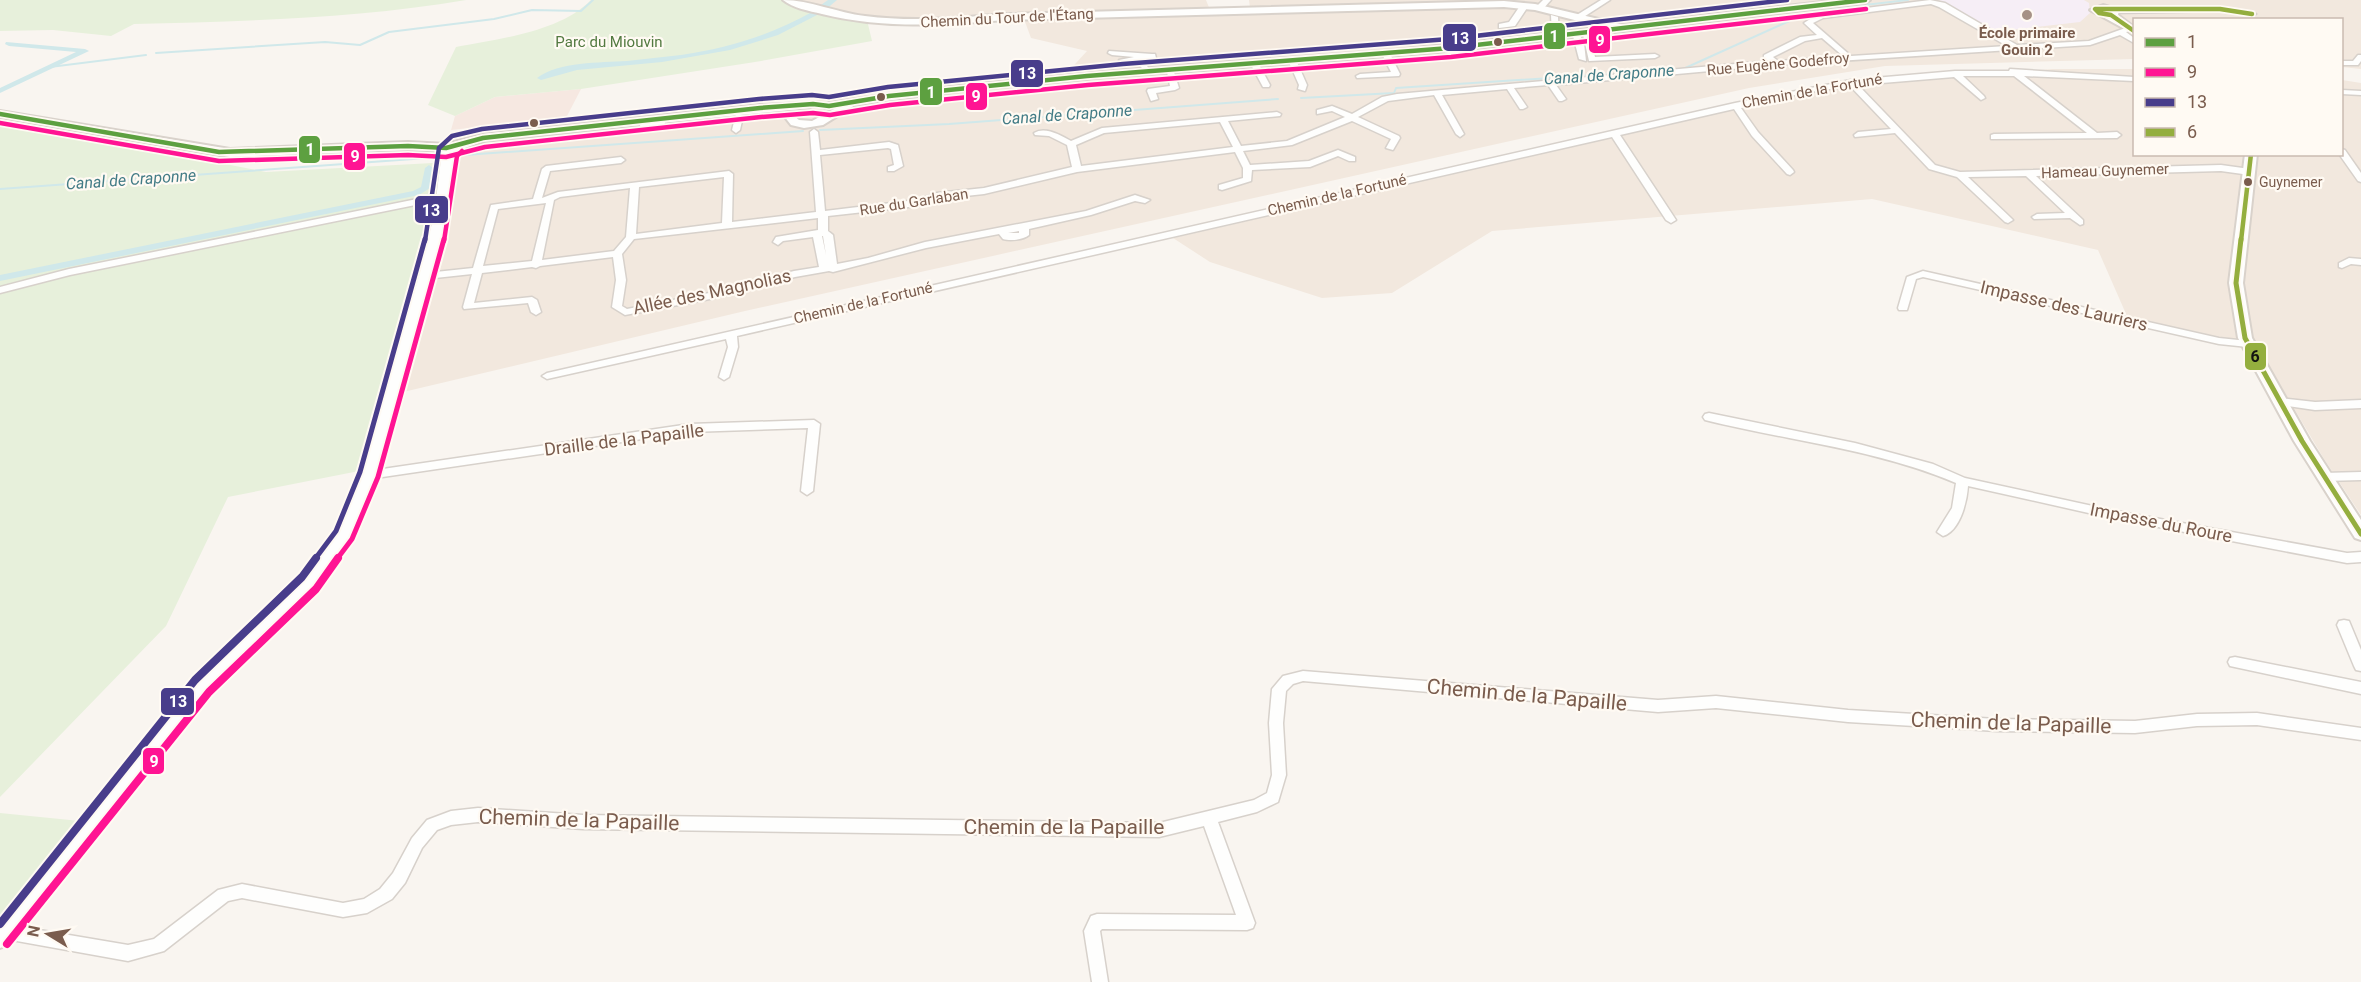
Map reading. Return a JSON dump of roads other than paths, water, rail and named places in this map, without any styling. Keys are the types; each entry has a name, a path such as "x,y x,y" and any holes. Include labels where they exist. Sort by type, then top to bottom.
{"main road":[{"name":"Chemin du Tour de l'Étang","path":"788,0 830,14 923,23 1005,17 1474,2 1526,5 1544,3 1599,28"},
{"path":"747,112 805,106 832,110 858,101 1146,71 1386,54 1556,36 1599,28 1865,0"},
{"path":"2089,0 2101,8 2095,10 2112,13 2129,30"},
{"path":"790,116 795,110 805,106"},
{"path":"0,114 219,152 253,153 447,145 483,138 726,112 790,116 795,123 801,125 824,123 832,110"},
{"path":"2,935 202,686 309,583 344,535 369,475 426,276 442,197 447,145"},
{"path":"2251,156 2236,283 2240,318 2248,344 2279,402 2325,477 2354,512 2361,534"}],"street":[{"path":"1576,18 1606,0"},
{"path":"2197,0 2212,9"},
{"path":"1848,57 1808,23 1821,16 1931,2 1942,5 2017,48"},
{"path":"1502,26 1512,24 1526,5"},
{"path":"2112,13 2212,9 2252,13"},
{"path":"1554,17 1556,36"},
{"path":"1599,28 1592,59 1655,56"},
{"path":"1583,59 1580,43 1599,28"},
{"name":"Rue Eugène Godefroy","path":"1397,96 1550,82 1640,77 1848,57 2090,43 2129,30"},
{"path":"1776,63 1767,57 1803,39 1823,36"},
{"path":"1112,53 1152,56 1152,58 1123,60 1140,62 1146,71"},
{"path":"1360,76 1396,74 1386,54"},
{"path":"2343,63 2355,63 2361,57"},
{"path":"1292,60 1303,85 1302,89"},
{"path":"1254,63 1266,85"},
{"path":"1154,99 1151,91 1175,88 1169,69"},
{"path":"2013,71 2094,134"},
{"name":"Chemin de la Fortuné","path":"547,376 1614,132 1851,82 1955,72 2013,71 2133,79"},
{"path":"1955,72 1981,98"},
{"path":"1550,82 1562,99"},
{"path":"1851,82 1895,132 1932,167 1960,175 2008,220"},
{"path":"1509,86 1522,107"},
{"path":"1436,92 1460,134"},
{"path":"2343,93 2361,93"},
{"path":"2351,93 2361,102"},
{"name":"Rue du Garlaban","path":"631,237 918,203 937,196 984,191 1077,169 1240,151 1289,143 1351,118 1385,99 1397,96"},
{"path":"1735,105 1755,134 1790,172"},
{"path":"1320,112 1332,108 1396,138 1390,148"},
{"path":"736,130 747,112"},
{"path":"1038,133 1051,134 1071,144 1102,131 1224,121 1277,114"},
{"path":"1222,187 1248,179 1247,168 1240,151 1224,121"},
{"path":"814,132 824,123"},
{"path":"801,125 814,132"},
{"path":"814,132 822,215 821,233"},
{"path":"1614,132 1671,220"},
{"path":"1858,135 1895,132"},
{"path":"1994,137 2117,135"},
{"path":"1071,144 1077,169"},
{"path":"817,153 889,145 895,147 899,166 891,169"},
{"path":"1247,168 1310,164 1338,153 1352,159"},
{"path":"2343,153 2361,179"},
{"path":"537,201 546,169 621,160"},
{"name":"Hameau Guynemer","path":"1960,175 2221,168 2250,172"},
{"path":"536,312 532,300 468,307 494,207 548,200 558,195 729,174 727,226"},
{"path":"2029,174 2076,219 2037,217"},
{"path":"426,276 617,254 631,237 635,185"},
{"path":"0,290 69,272 442,197"},
{"name":"Allée des Magnolias","path":"617,254 621,280 617,307 625,312 710,296 763,280 829,269 925,244 1002,231 1006,237 1016,238 1024,235 1024,227 1088,213 1135,198 1145,200"},
{"path":"536,265 551,202 548,200"},
{"path":"778,242 778,239 821,233 828,235 829,269"},
{"path":"2342,264 2349,261 2361,262"},
{"name":"Impasse des Lauriers","path":"1903,308 1912,277 1923,274 2218,341 2248,344"},
{"path":"724,377 733,347 731,334"},
{"path":"2279,402 2315,406 2361,404"},
{"name":"Impasse du Roure","path":"1709,417 1855,447 1929,467 1962,481 2150,521 2347,558 2361,557"},
{"name":"Draille de la Papaille","path":"369,475 690,428 814,424 807,491"},
{"path":"2325,477 2361,476"},
{"path":"1943,532 1955,519 1962,495 1962,481"},
{"path":"2344,625 2361,666"},
{"path":"2235,662 2361,688"},
{"name":"Chemin de la Papaille","path":"2,935 128,953 158,946 224,895 242,891 343,910 367,906 386,894 399,878 417,843 432,825 451,818 478,815 583,822 1159,830 1257,806 1273,797 1279,775 1276,723 1279,689 1288,680 1303,676 1658,706 1716,702 1848,716 1997,725 2135,727 2197,720 2257,719 2361,734"},
{"path":"1100,982 1092,931 1097,921 1246,923 1209,819"}],"waterway":[{"path":"156,53 325,42 360,45 389,32 494,19 532,10 581,11 593,0"},
{"path":"821,9 833,0"},
{"name":"Canal de Craponne","path":"1683,69 1798,17 1821,10 1908,0"},
{"path":"541,78 577,67 662,60 707,53 753,41 815,14"},
{"path":"0,91 85,51 9,44"},
{"path":"50,67 146,55"},
{"name":"Canal de Craponne","path":"1301,98 1394,93 1396,88 1643,72"},
{"name":"Canal de Craponne","path":"820,130 949,124 1278,99"},
{"name":"Canal de Craponne","path":"451,156 803,131"},
{"name":"Canal de Craponne","path":"0,189 441,157"},
{"path":"0,278 416,193 425,188 429,168"}],"place":[{"name":"École primaire Gouin 2","path":"2027,15"},
{"name":"Guynemer","path":"2248,182"}],"park label":[{"name":"Parc du Miouvin","path":"609,42"}]}
